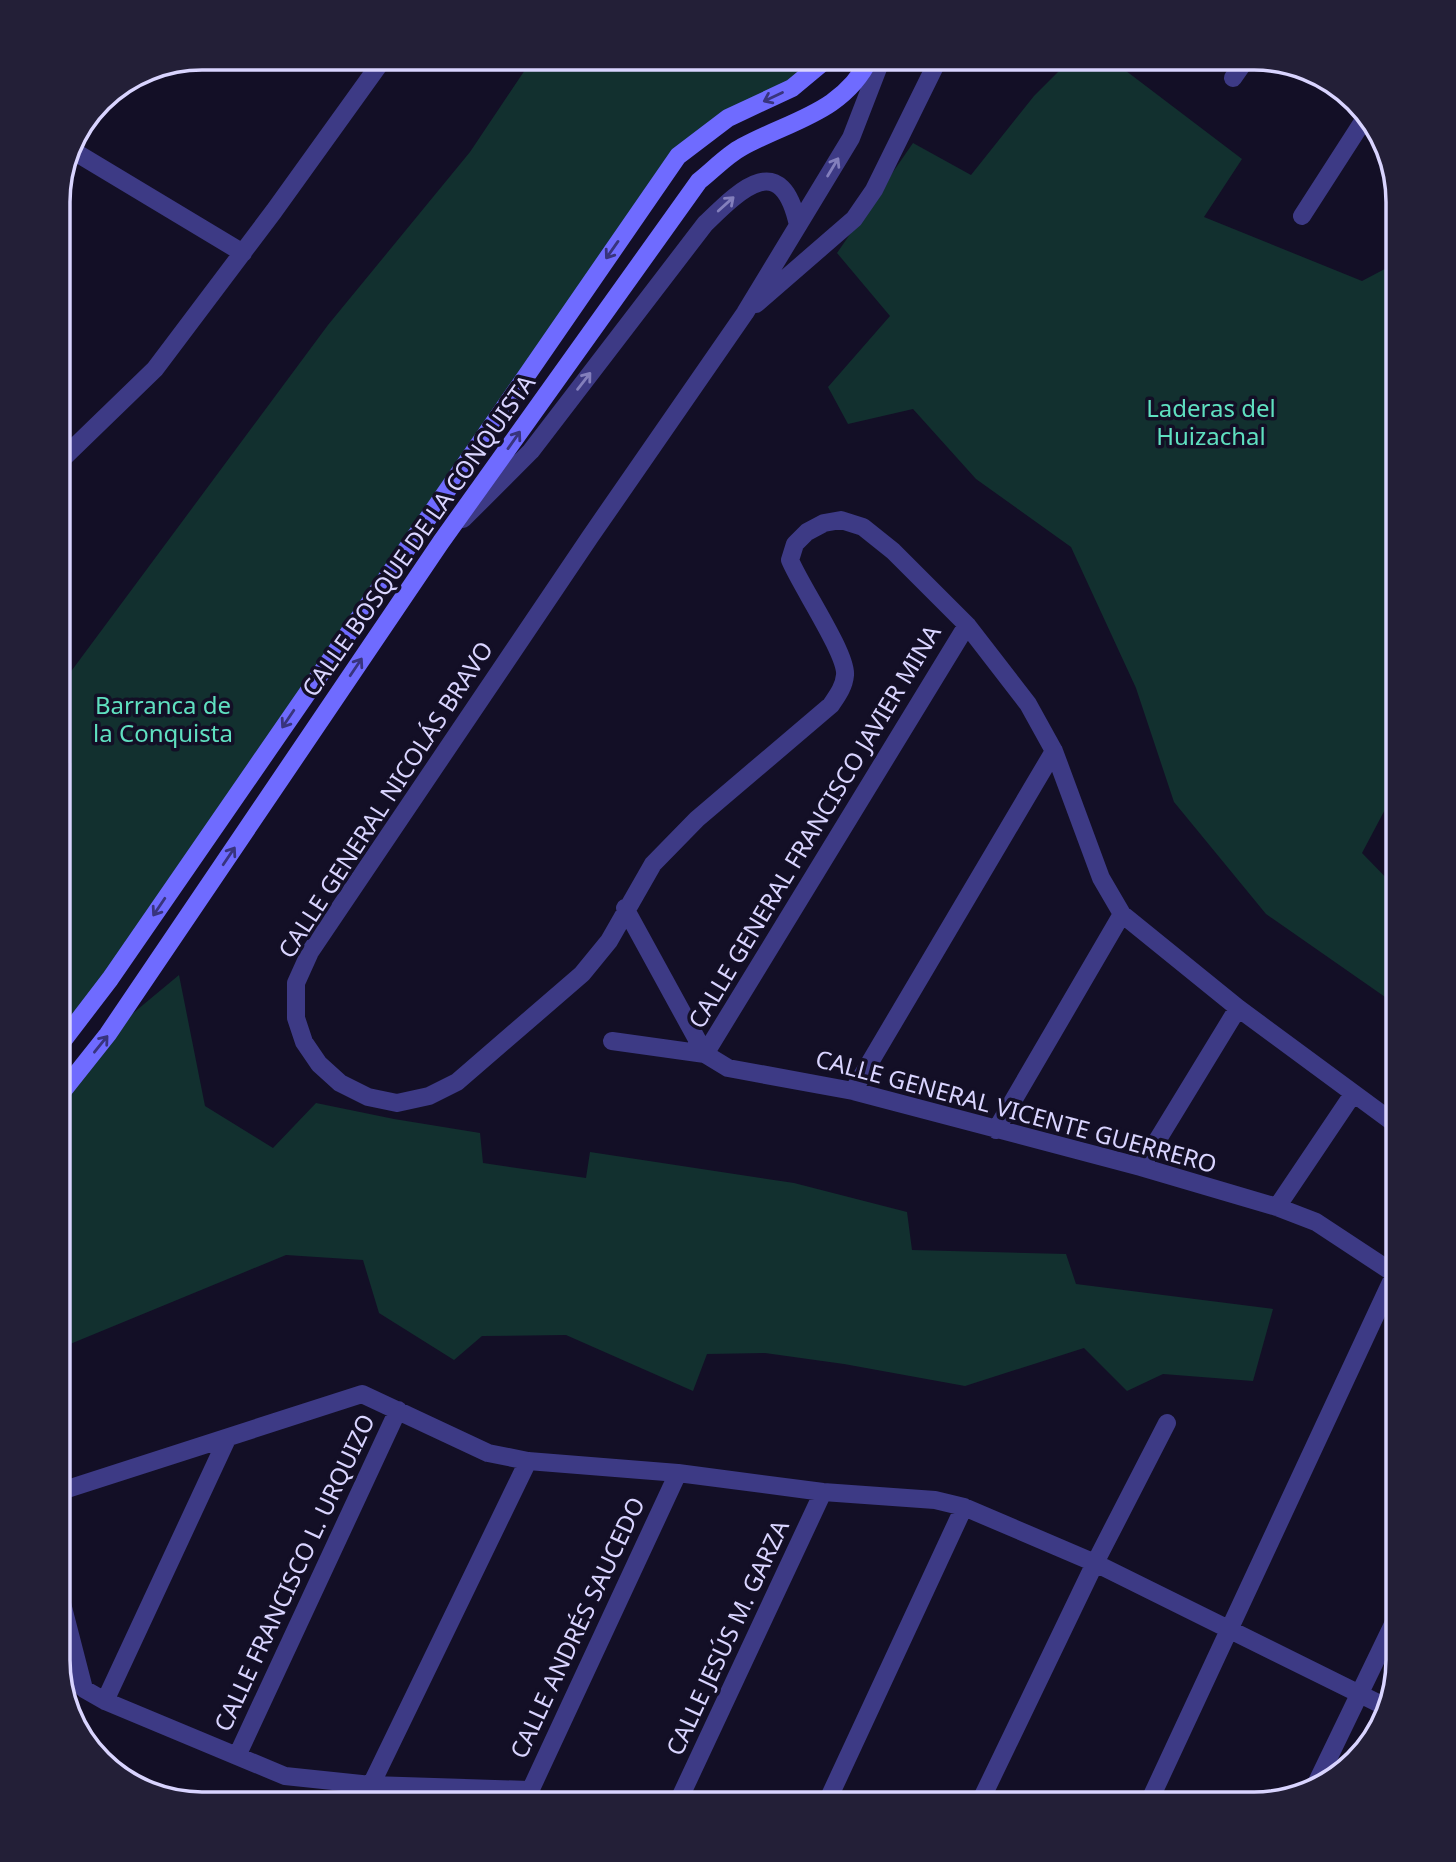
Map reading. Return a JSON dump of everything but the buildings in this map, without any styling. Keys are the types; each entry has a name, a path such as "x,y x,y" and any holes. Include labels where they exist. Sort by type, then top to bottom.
{"main road":[{"name":"CALLE BOSQUE DE LA CONQUISTA","path":"70,1031 110,979 400,555 678,156 728,118 792,88 814,70"},
{"name":"CALLE BOSQUE DE LA CONQUISTA","path":"70,1082 108,1034 441,542 699,181 741,147 807,119 837,100 863,70"}],"street":[{"path":"70,451 155,369 375,70"},
{"name":"CALLE GENERAL NICOLÁS BRAVO","path":"877,70 850,138 745,313 310,952 296,983 296,1018 304,1042 319,1064 340,1083 368,1097 397,1103 429,1096 457,1082 582,974 609,942 625,908 661,855 697,819 831,705 841,691 845,674 842,656 798,580 790,559 795,544 807,532 824,523 841,520 863,527 894,551 967,625"},
{"name":"CALLE GENERAL NICOLÁS BRAVO","path":"745,313 854,219 874,190 933,70"},
{"path":"1233,78 1239,70"},
{"path":"1302,216 1361,124"},
{"path":"79,155 243,253"},
{"path":"441,542 531,451 705,225 732,199 749,186 763,181 776,184 787,192 794,205 798,225"},
{"path":"967,625 1028,704 1054,751 1101,878 1122,914 1238,1008 1386,1117"},
{"name":"CALLE GENERAL FRANCISCO JAVIER MINA","path":"705,1054 967,625"},
{"path":"853,1091 1054,751"},
{"path":"625,908 705,1054"},
{"path":"996,1130 1122,914"},
{"path":"1141,1167 1238,1008"},
{"name":"CALLE GENERAL VICENTE GUERRERO","path":"612,1041 705,1054 728,1068 853,1091 1141,1167 1277,1207 1316,1222 1386,1265"},
{"path":"1277,1207 1353,1094"},
{"path":"1154,1792 1386,1295"},
{"path":"70,1488 362,1394 488,1453 528,1461 678,1473 823,1492 934,1500 964,1507 1095,1563 1379,1703"},
{"name":"CALLE FRANCISCO L. URQUIZO","path":"237,1756 398,1410"},
{"path":"985,1792 1095,1563 1167,1423"},
{"path":"105,1701 227,1439"},
{"path":"371,1785 528,1461"},
{"name":"CALLE ANDRÉS SAUCEDO","path":"528,1792 678,1473"},
{"name":"CALLE JESÚS M. GARZA","path":"683,1792 823,1492"},
{"path":"832,1792 964,1507"},
{"path":"70,1635 84,1689 105,1701 285,1776 461,1792"},
{"path":"1321,1774 1386,1639"}],"green space":[{"name":"Barranca de la Conquista","path":"525,70 809,70 678,156 70,1030 70,673 328,325 470,152"},
{"name":"Laderas del Huizachal","path":"1060,70 1125,70 1242,159 1204,217 1362,281 1386,268 1386,808 1362,853 1386,878 1386,998 1266,914 1174,802 1136,688 1071,547 976,479 913,409 848,424 828,387 890,316 837,253 913,143 971,175 1034,96"},
{"path":"179,975 205,1106 273,1148 316,1103 480,1133 483,1163 586,1178 590,1152 794,1183 907,1212 912,1250 1066,1254 1076,1284 1273,1309 1253,1381 1163,1374 1127,1391 1084,1348 965,1386 765,1353 707,1354 693,1391 566,1335 482,1336 454,1360 379,1313 363,1260 286,1255 70,1344 70,1082 108,1034"}]}
